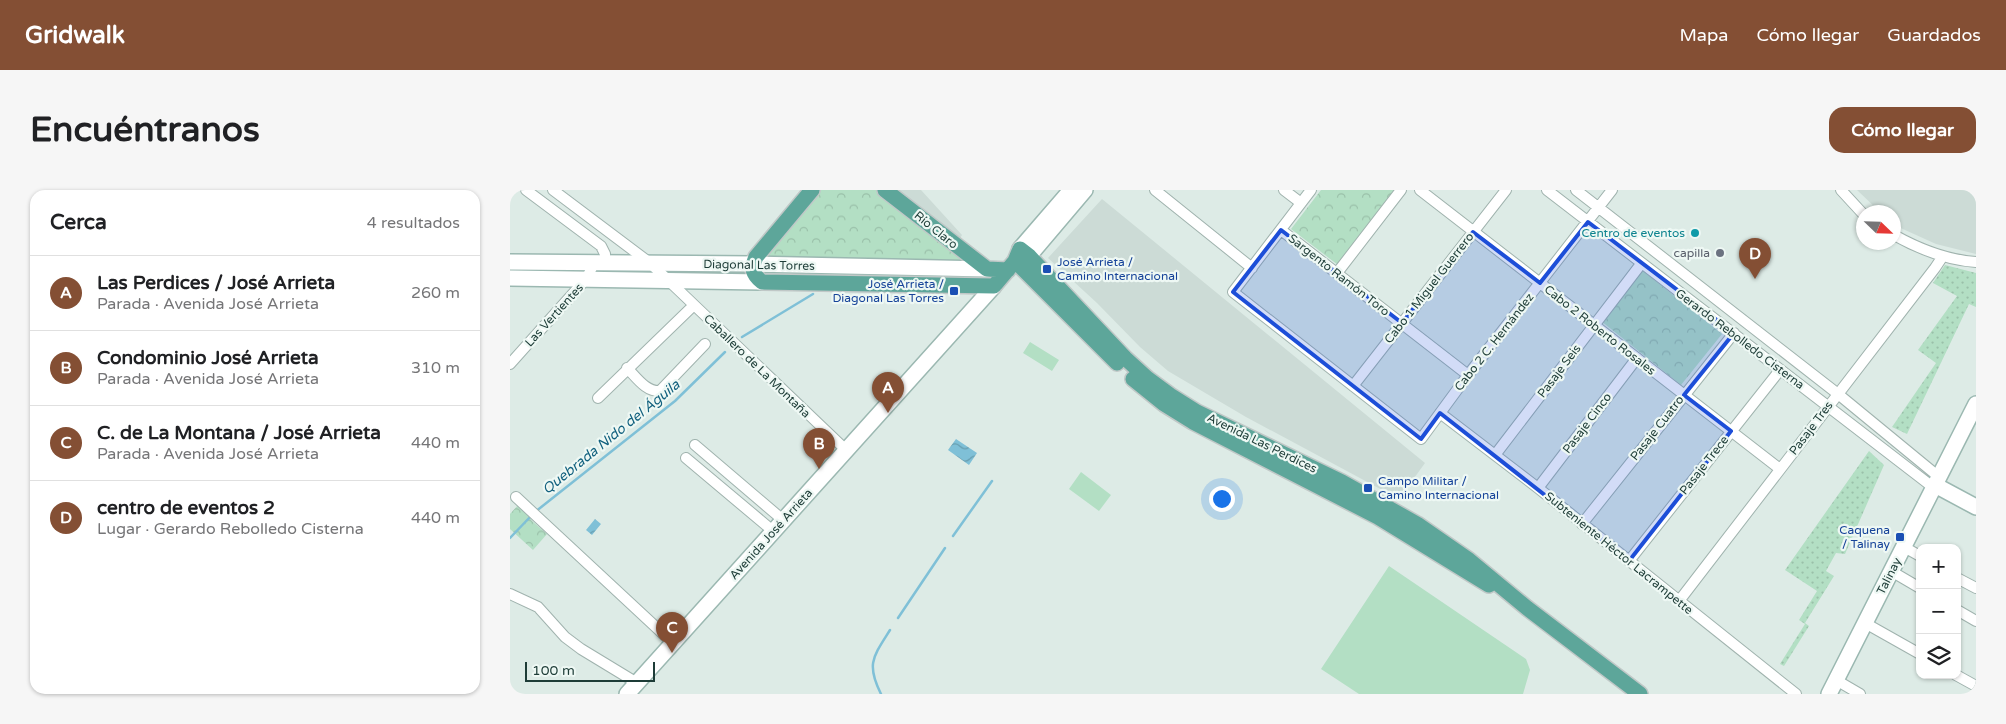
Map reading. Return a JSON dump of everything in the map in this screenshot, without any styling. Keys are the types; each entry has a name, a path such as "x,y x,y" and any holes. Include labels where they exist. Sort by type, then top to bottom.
{"main road":[{"path":"762,282 755,275 753,264 756,257 812,190"},
{"name":"Río Claro","path":"885,190 987,269"},
{"name":"Avenida José Arrieta","path":"1018,259 1071,190"},
{"name":"Avenida José Arrieta","path":"632,688 1018,259 1085,190"},
{"name":"Diagonal Las Torres","path":"510,262 753,264 987,269 1018,259"},
{"name":"Avenida Las Perdices","path":"1018,259 1147,378 1170,395 1197,412 1342,482 1402,515 1469,560 1527,608 1640,694"},
{"name":"Diagonal Las Torres","path":"510,278 994,286"},
{"name":"Talinay","path":"1829,694 1936,483 1972,424 1976,404"},
{"path":"1936,483 1976,507"}],"street":[{"path":"526,190 601,246 605,254 600,262"},
{"path":"553,190 650,264 669,281"},
{"path":"1155,190 1252,268"},
{"path":"1284,190 1301,203"},
{"path":"1311,190 1233,292 1353,386"},
{"path":"1337,273 1401,190"},
{"name":"Cabo 2 Roberto Rosales","path":"1420,190 1780,469"},
{"name":"Cabo 1 Miguel Guerrero","path":"1353,386 1506,190"},
{"name":"Gerardo Rebolledo Cisterna","path":"1546,190 1827,406 1936,483"},
{"name":"Gerardo Rebolledo Cisterna","path":"1576,190 1838,394 1936,483"},
{"name":"Cabo 2 C. Hernández","path":"1353,386 1421,439 1468,375 1612,190"},
{"path":"1841,190 1856,206"},
{"name":"Sargento Ramón Toro","path":"1281,230 1468,375"},
{"path":"1901,239 1943,256 1976,262"},
{"name":"Pasaje Tres","path":"1679,601 1943,256"},
{"name":"Las Vertientes","path":"510,364 600,262"},
{"name":"Pasaje Seis","path":"1495,455 1641,264"},
{"name":"Caballero de La Montaña","path":"669,281 846,450"},
{"path":"598,398 694,305"},
{"name":"Pasaje Cuatro","path":"1582,524 1734,333"},
{"path":"628,368 647,388 653,391 660,391 705,344"},
{"name":"Pasaje Cinco","path":"1538,488 1637,358"},
{"name":"Pasaje Trece","path":"1629,561 1780,370"},
{"name":"Subteniente Héctor Lacrampette","path":"1440,413 1538,488 1796,694"},
{"path":"695,445 778,526"},
{"path":"686,458 778,526"},
{"path":"516,497 673,643"},
{"path":"1904,547 1916,554"},
{"path":"1891,572 1916,586"},
{"path":"1961,580 1976,588"},
{"path":"510,594 538,607 565,637 632,688"},
{"path":"1961,612 1976,621"},
{"path":"1865,623 1916,652"},
{"path":"1961,678 1976,686"},
{"path":"1836,680 1860,694"}],"highlighted area":[{"path":"1588,222 1734,333 1684,395 1731,431 1629,561 1440,413 1421,439 1233,292 1281,230 1402,323 1473,232 1540,283"}],"shaded area":[{"path":"895,190 921,190 962,235 959,240"},
{"path":"1857,190 1976,190 1976,254 1936,244 1901,228 1901,205 1873,205"},
{"path":"1102,199 1425,463 1399,499 1246,417 1168,371 1140,347 1097,303 1048,258"}],"green space":[{"path":"815,190 876,190 974,265 756,261"},
{"path":"1321,190 1396,190 1338,265 1291,229"},
{"path":"1945,265 1976,273 1976,307 1969,304 1907,434 1892,427 1936,363 1918,350 1957,296 1933,283"},
{"path":"1642,270 1722,334 1681,385 1601,321"},
{"path":"1030,342 1059,360 1052,371 1023,353"},
{"path":"1869,451 1884,465 1845,554 1836,553 1826,571 1834,576 1805,623 1809,626 1784,666 1780,664 1805,624 1799,620 1817,591 1785,570"},
{"path":"1081,472 1111,495 1099,511 1069,489"},
{"path":"519,504 532,521 547,534 533,550 510,529 510,514"},
{"path":"1389,566 1526,659 1530,670 1523,694 1359,694 1321,669"}],"water":[{"path":"956,439 977,453 969,465 948,450"},
{"path":"595,519 601,524 592,535 586,530"}],"waterway":[{"name":"Quebrada Nido del Águila","path":"742,337 813,294"},
{"name":"Quebrada Nido del Águila","path":"535,512 675,401 725,352"},
{"path":"953,536 992,481"},
{"name":"Quebrada Nido del Águila","path":"510,538 531,516"},
{"path":"898,618 945,548"},
{"path":"881,694 876,684 873,668 879,647 890,630"}],"place":[{"name":"Centro de eventos","path":"1695,233"},
{"name":"capilla","path":"1720,253"},
{"name":"José Arrieta / Camino Internacional","path":"1047,269"},
{"name":"centro de eventos 2","path":"1755,279"},
{"name":"José Arrieta / Diagonal Las Torres","path":"954,291"},
{"name":"Las Perdices / José Arrieta","path":"888,413"},
{"name":"Condominio José Arrieta","path":"819,469"},
{"name":"Campo Militar / Camino Internacional","path":"1368,488"},
{"name":"Caquena / Talinay","path":"1900,537"},
{"name":"C. de La Montana / José Arrieta","path":"672,653"}]}
